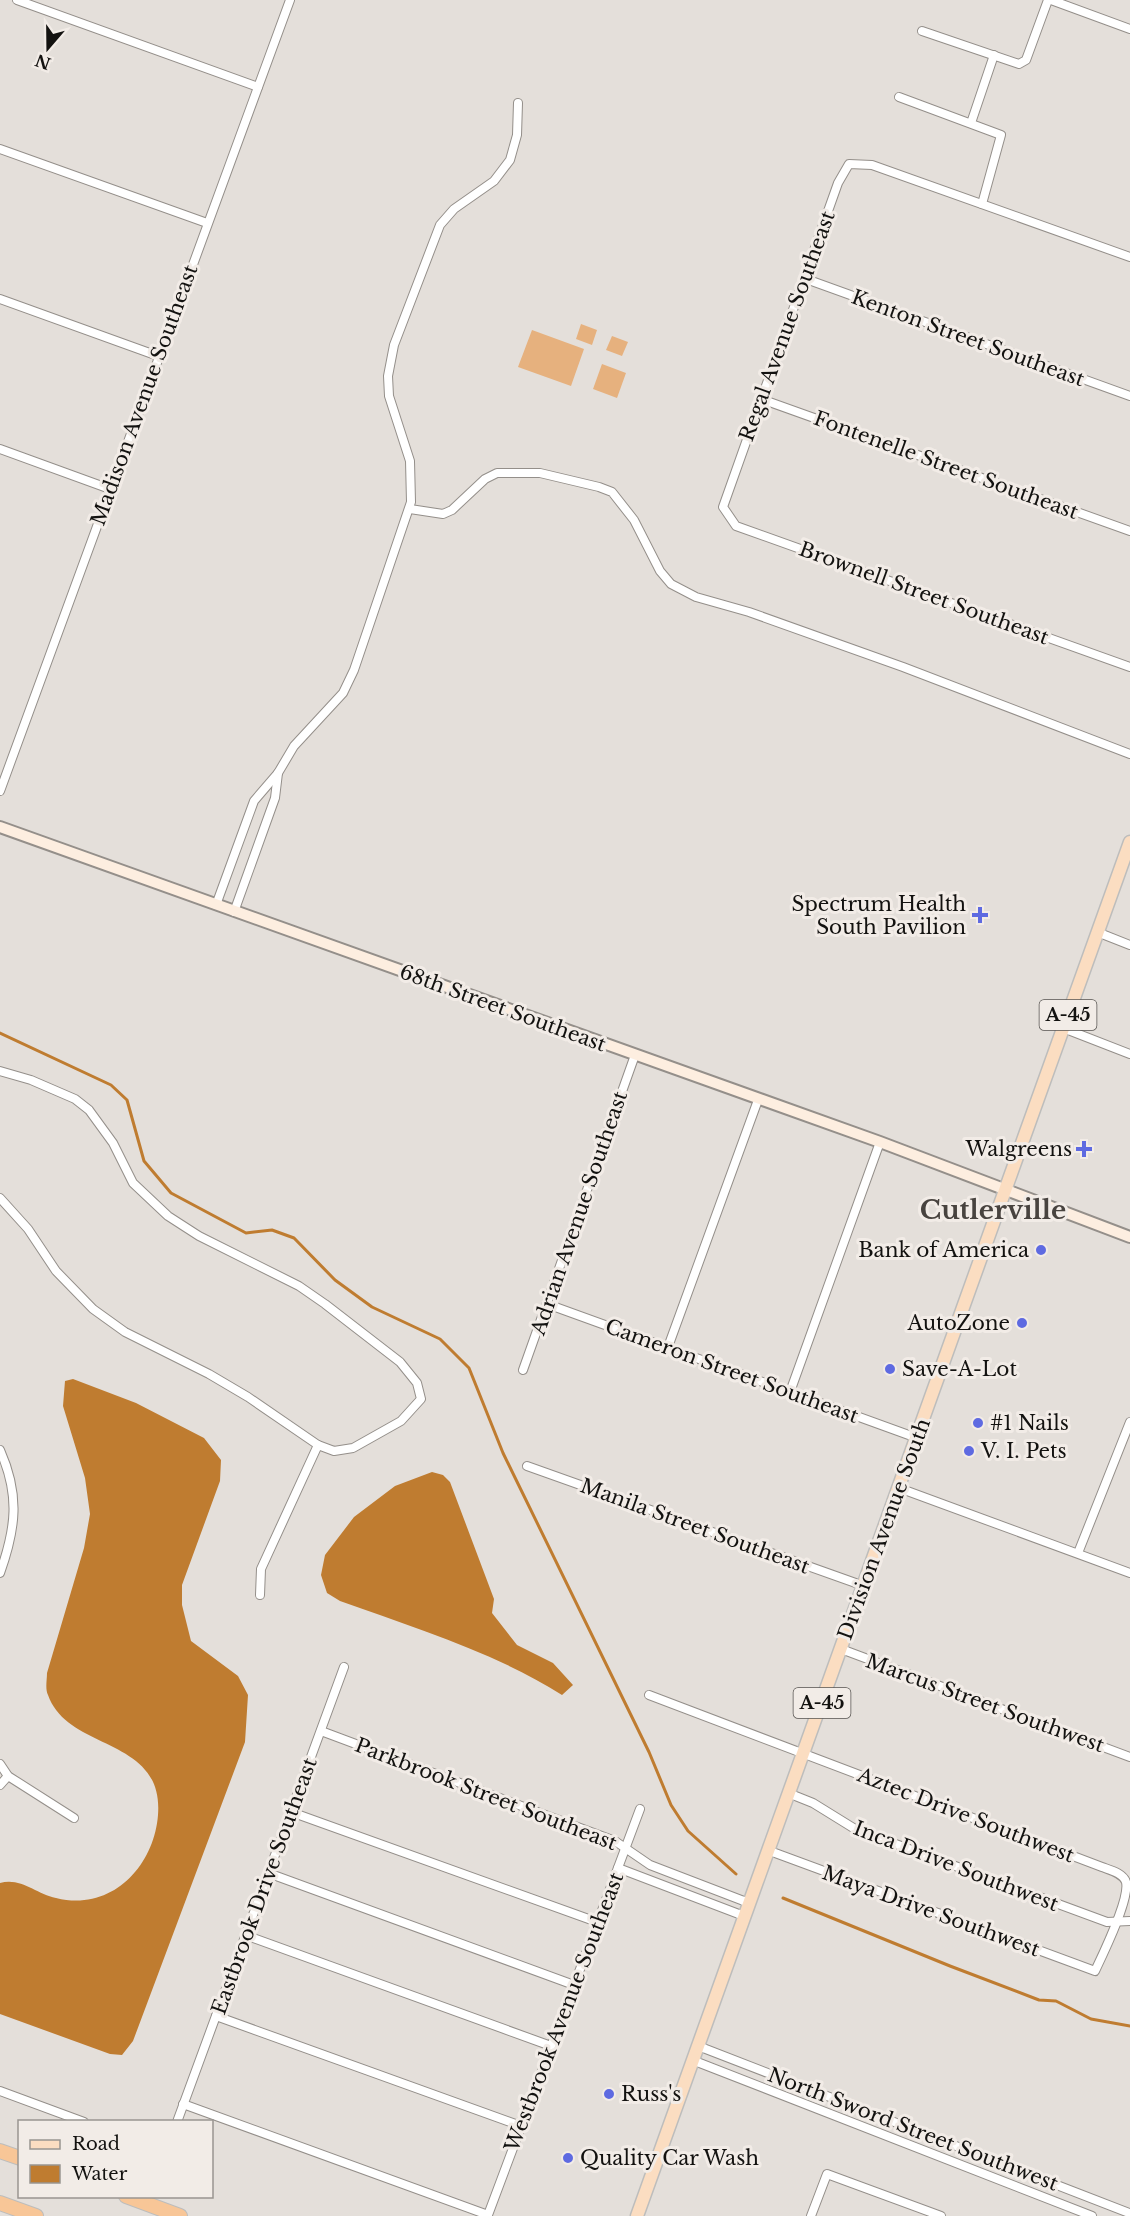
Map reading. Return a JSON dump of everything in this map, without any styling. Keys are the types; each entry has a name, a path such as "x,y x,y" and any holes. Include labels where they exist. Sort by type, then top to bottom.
{"highway":[{"path":"0,2151 18,2157"},
{"path":"131,2198 180,2216"},
{"path":"0,2203 36,2216"}],"main road":[{"name":"68th Street Southeast","path":"0,827 880,1142 1130,1238"},
{"name":"Division Avenue South","path":"638,2216 767,1850 1007,1190 1130,842"}],"street":[{"path":"17,0 258,87"},
{"name":"Madison Avenue Southeast","path":"0,791 290,0"},
{"path":"922,31 1019,64 1026,60 1049,0 1130,29"},
{"path":"971,123 994,54"},
{"path":"899,97 1001,135 982,204 1130,257"},
{"path":"216,905 254,801 278,773 294,746 348,685 410,509 410,461 389,396 391,354 429,247 440,225 454,209 494,181 510,160 517,135 518,104"},
{"path":"0,149 207,223"},
{"name":"Regal Avenue Southeast","path":"724,512 725,497 806,279 843,170 849,164 858,162 872,165 982,204"},
{"name":"Kenton Street Southeast","path":"806,279 1130,396"},
{"path":"0,298 158,356"},
{"name":"Fontenelle Street Southeast","path":"761,399 1130,531"},
{"path":"0,449 110,489"},
{"path":"410,509 442,514 452,510 485,479 497,473 540,473 599,487 612,492 634,520 660,571 672,584 696,597 903,666 1130,754"},
{"name":"Brownell Street Southeast","path":"724,512 736,526 1130,667"},
{"path":"234,912 275,798 278,773"},
{"path":"1097,932 1130,945"},
{"path":"1063,1028 1130,1054"},
{"name":"Adrian Avenue Southeast","path":"523,1370 635,1055"},
{"path":"0,1071 31,1080 75,1099 89,1110 113,1143 134,1183 168,1216 199,1236 299,1286 400,1362 417,1383 421,1399 401,1421 353,1448 340,1451 318,1445 248,1397 209,1374 125,1332 93,1309 56,1271 28,1228 0,1198"},
{"path":"668,1347 758,1100"},
{"path":"790,1392 880,1142"},
{"name":"Cameron Street Southeast","path":"547,1304 917,1438"},
{"path":"1078,1553 1130,1422"},
{"path":"260,1595 261,1569 318,1445"},
{"path":"0,1450 16,1510 9,1548 0,1573"},
{"name":"Manila Street Southeast","path":"527,1466 864,1586"},
{"path":"899,1488 1130,1573"},
{"name":"Marcus Street Southwest","path":"841,1649 1130,1757"},
{"name":"Eastbrook Drive Southeast","path":"177,2120 344,1667"},
{"name":"Aztec Drive Southwest","path":"650,1695 1122,1876 1126,1882 1126,1893 1115,1923"},
{"name":"Parkbrook Street Southeast","path":"321,1731 615,1841 650,1865 749,1903"},
{"path":"0,1764 8,1776 74,1818"},
{"path":"0,1785 8,1776"},
{"name":"Inca Drive Southwest","path":"788,1793 813,1803 855,1829 1107,1923 1130,1921"},
{"name":"Westbrook Avenue Southeast","path":"488,2215 640,1809"},
{"path":"291,1812 597,1922"},
{"name":"Maya Drive Southwest","path":"767,1850 1095,1971 1115,1923"},
{"path":"618,1868 744,1916"},
{"path":"268,1873 574,1985"},
{"path":"246,1935 551,2046"},
{"path":"216,2016 521,2127"},
{"name":"North Sword Street Southwest","path":"698,2046 1129,2214"},
{"name":"North Sword Street Southwest","path":"692,2060 1092,2216"},
{"path":"0,2091 81,2120"},
{"path":"183,2104 488,2215"},
{"path":"811,2216 827,2174 941,2216"}],"shaded area":[{"path":"581,324 597,330 592,345 576,339"},
{"path":"532,330 584,349 571,386 518,367"},
{"path":"612,336 628,342 622,356 606,350"},
{"path":"602,364 626,373 617,398 593,389"}],"water":[{"path":"73,1379 136,1403 204,1438 221,1460 220,1481 182,1585 182,1605 191,1641 238,1676 248,1695 245,1742 133,2041 122,2055 110,2054 0,2014 0,1883 15,1882 49,1896 76,1901 95,1898 111,1892 126,1881 148,1852 155,1834 158,1815 156,1790 146,1771 131,1757 74,1727 59,1713 47,1690 47,1673 84,1548 90,1514 85,1478 63,1406 65,1381"},
{"path":"432,1472 443,1475 450,1482 494,1599 492,1613 517,1645 553,1663 573,1685 562,1695 482,1653 340,1601 327,1593 321,1575 325,1555 354,1517 395,1486"}],"waterway":[{"path":"0,1033 111,1085 127,1100 144,1161 171,1193 246,1233 272,1230 294,1238 335,1280 372,1307 440,1339 469,1368 503,1453 649,1752 671,1805 688,1831 736,1874"},
{"path":"783,1898 1039,2000 1056,2001 1091,2019 1130,2026"}],"place":[{"name":"Spectrum Health South Pavilion","path":"980,915"},
{"name":"Walgreens","path":"1084,1149"},
{"name":"Bank of America","path":"1041,1250"},
{"name":"AutoZone","path":"1022,1323"},
{"name":"Save-A-Lot","path":"890,1369"},
{"name":"#1 Nails","path":"978,1423"},
{"name":"V. I. Pets","path":"969,1451"},
{"name":"Russ's","path":"609,2094"},
{"name":"Quality Car Wash","path":"568,2158"}],"district":[{"name":"Cutlerville","path":"993,1210"}]}
